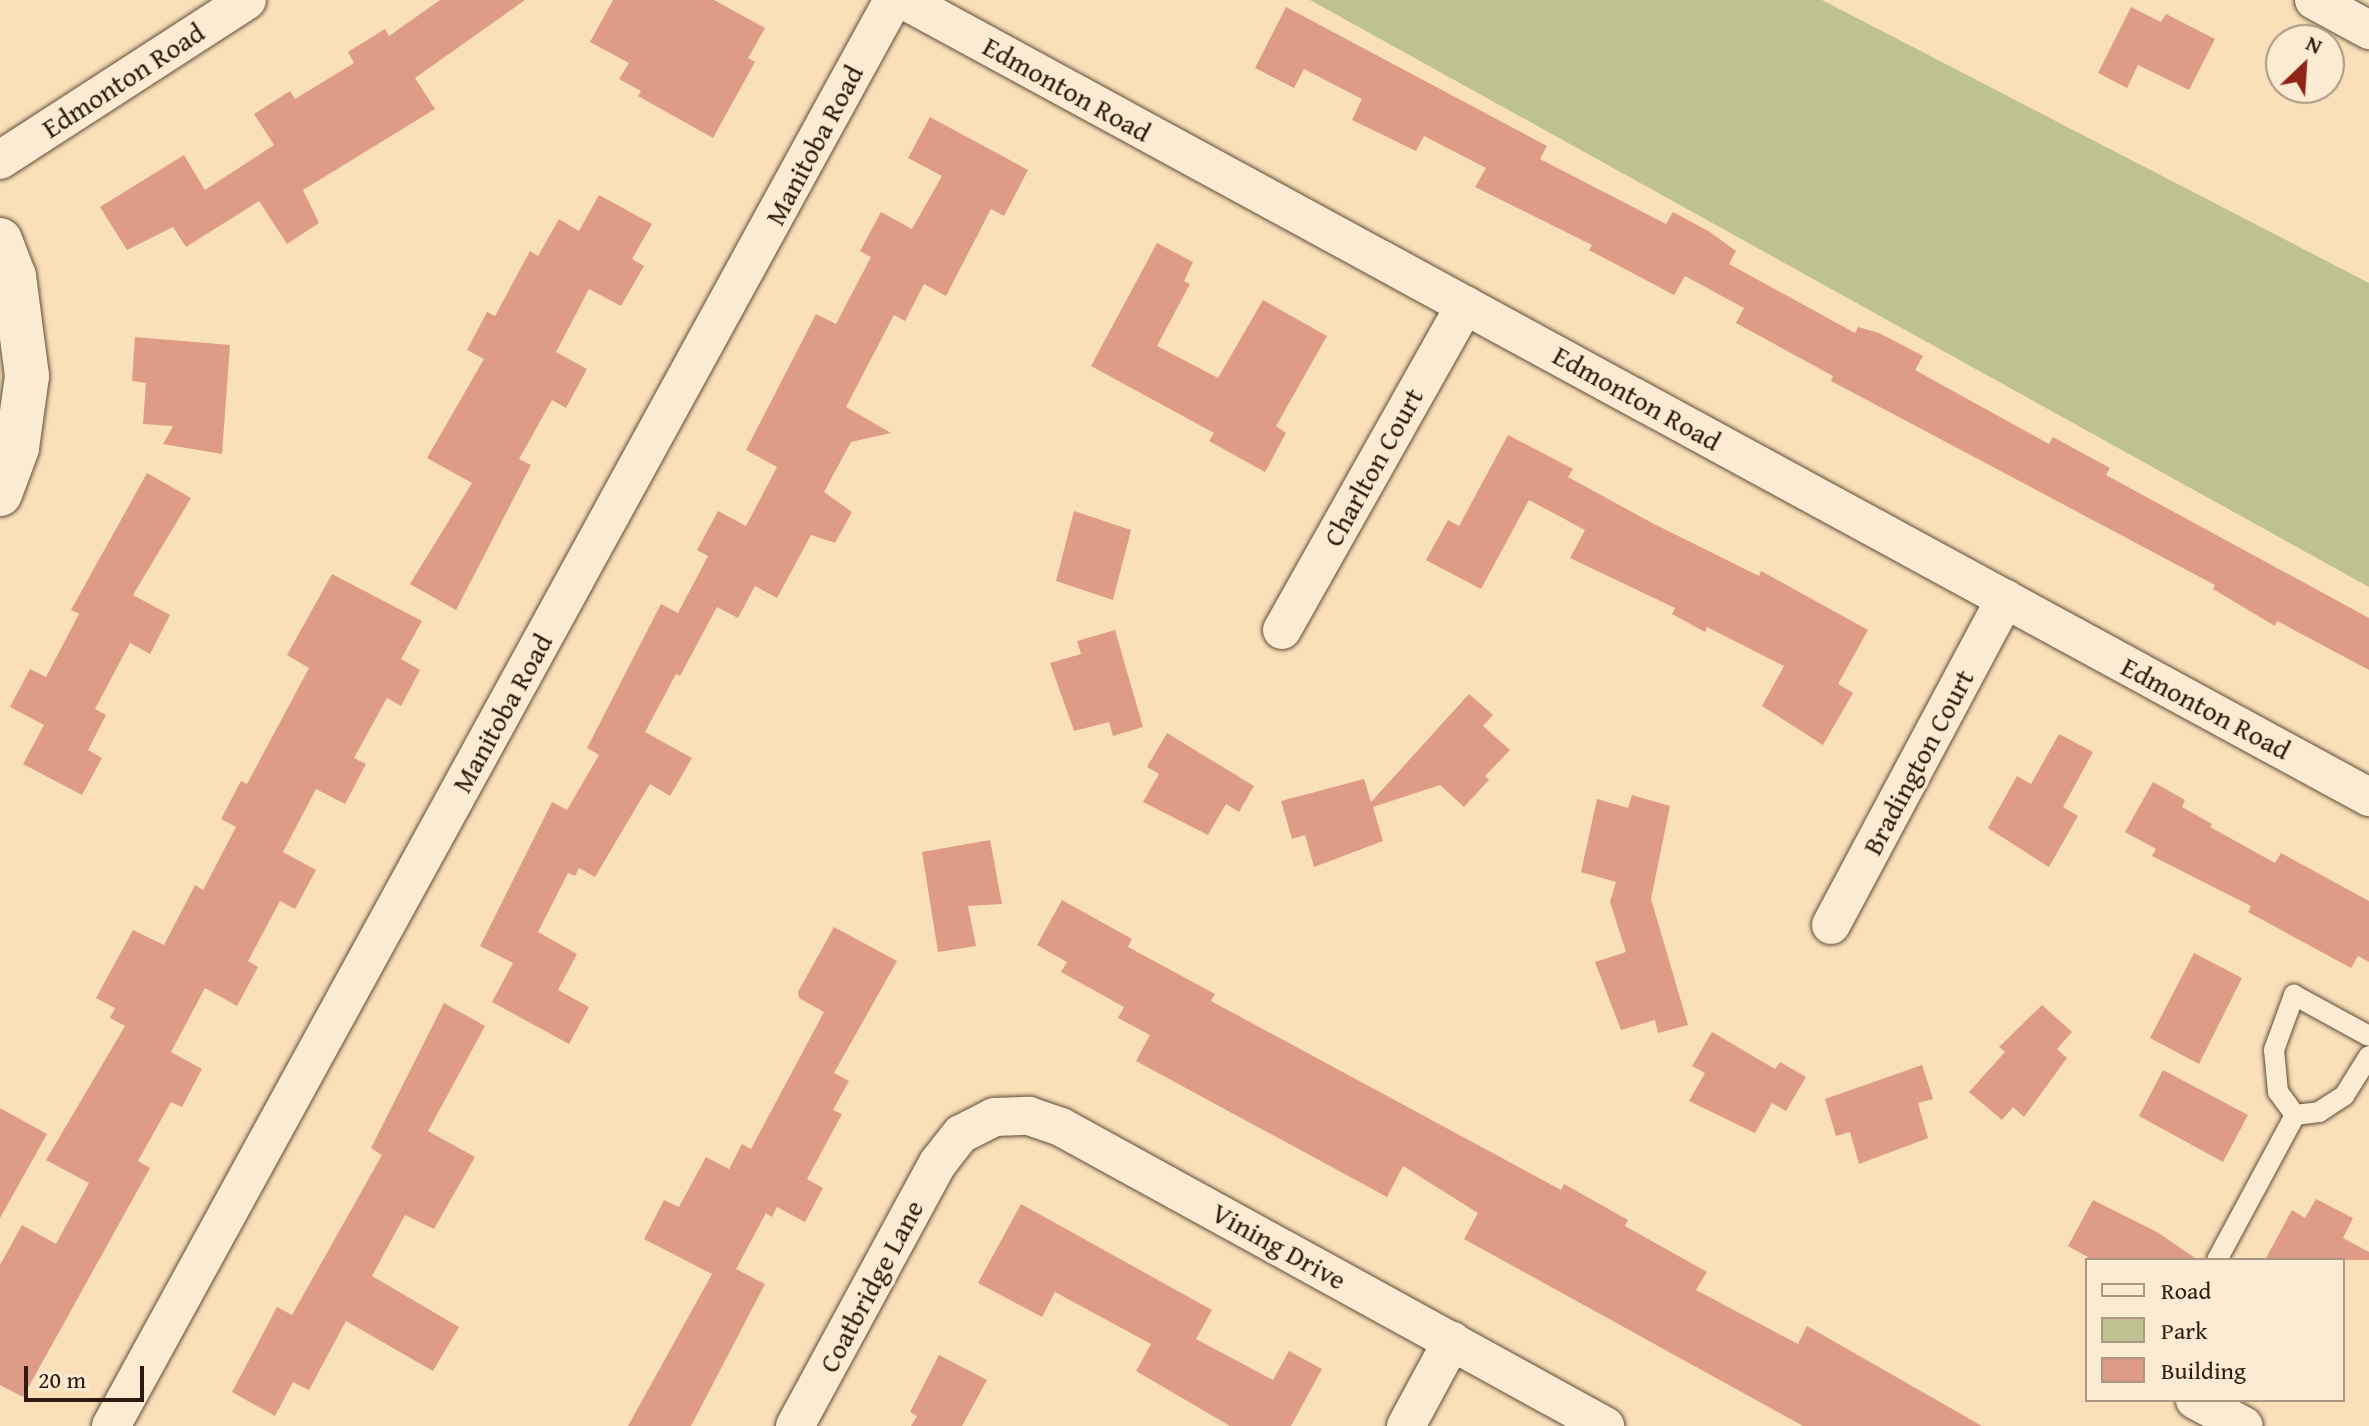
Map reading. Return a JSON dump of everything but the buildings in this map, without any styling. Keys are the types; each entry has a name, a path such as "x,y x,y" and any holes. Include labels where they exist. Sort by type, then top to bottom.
{"street":[{"name":"Edmonton Road","path":"0,160 247,0"},
{"name":"Manitoba Road","path":"111,1426 893,0"},
{"name":"Edmonton Road","path":"904,0 2369,797"},
{"path":"2314,0 2369,30"},
{"path":"0,240 14,276 27,376 17,448 0,494"},
{"name":"Charlton Court","path":"1282,630 1465,305"},
{"name":"Bradington Court","path":"1831,925 2005,599"},
{"name":"Vining Drive","path":"950,1148 961,1134 994,1117 1029,1116 1061,1127 1605,1426"},
{"name":"Coatbridge Lane","path":"795,1426 950,1148"},
{"path":"1406,1426 1452,1341"},
{"path":"2199,1402 2244,1426"}],"lane":[{"path":"2295,1115 2278,1092 2274,1050 2294,995 2369,1036"},
{"path":"2295,1115 2319,1112 2344,1096 2369,1056"},
{"path":"2218,1258 2295,1115"}],"green space":[{"path":"1310,0 1822,0 2369,283 2369,587"}]}
